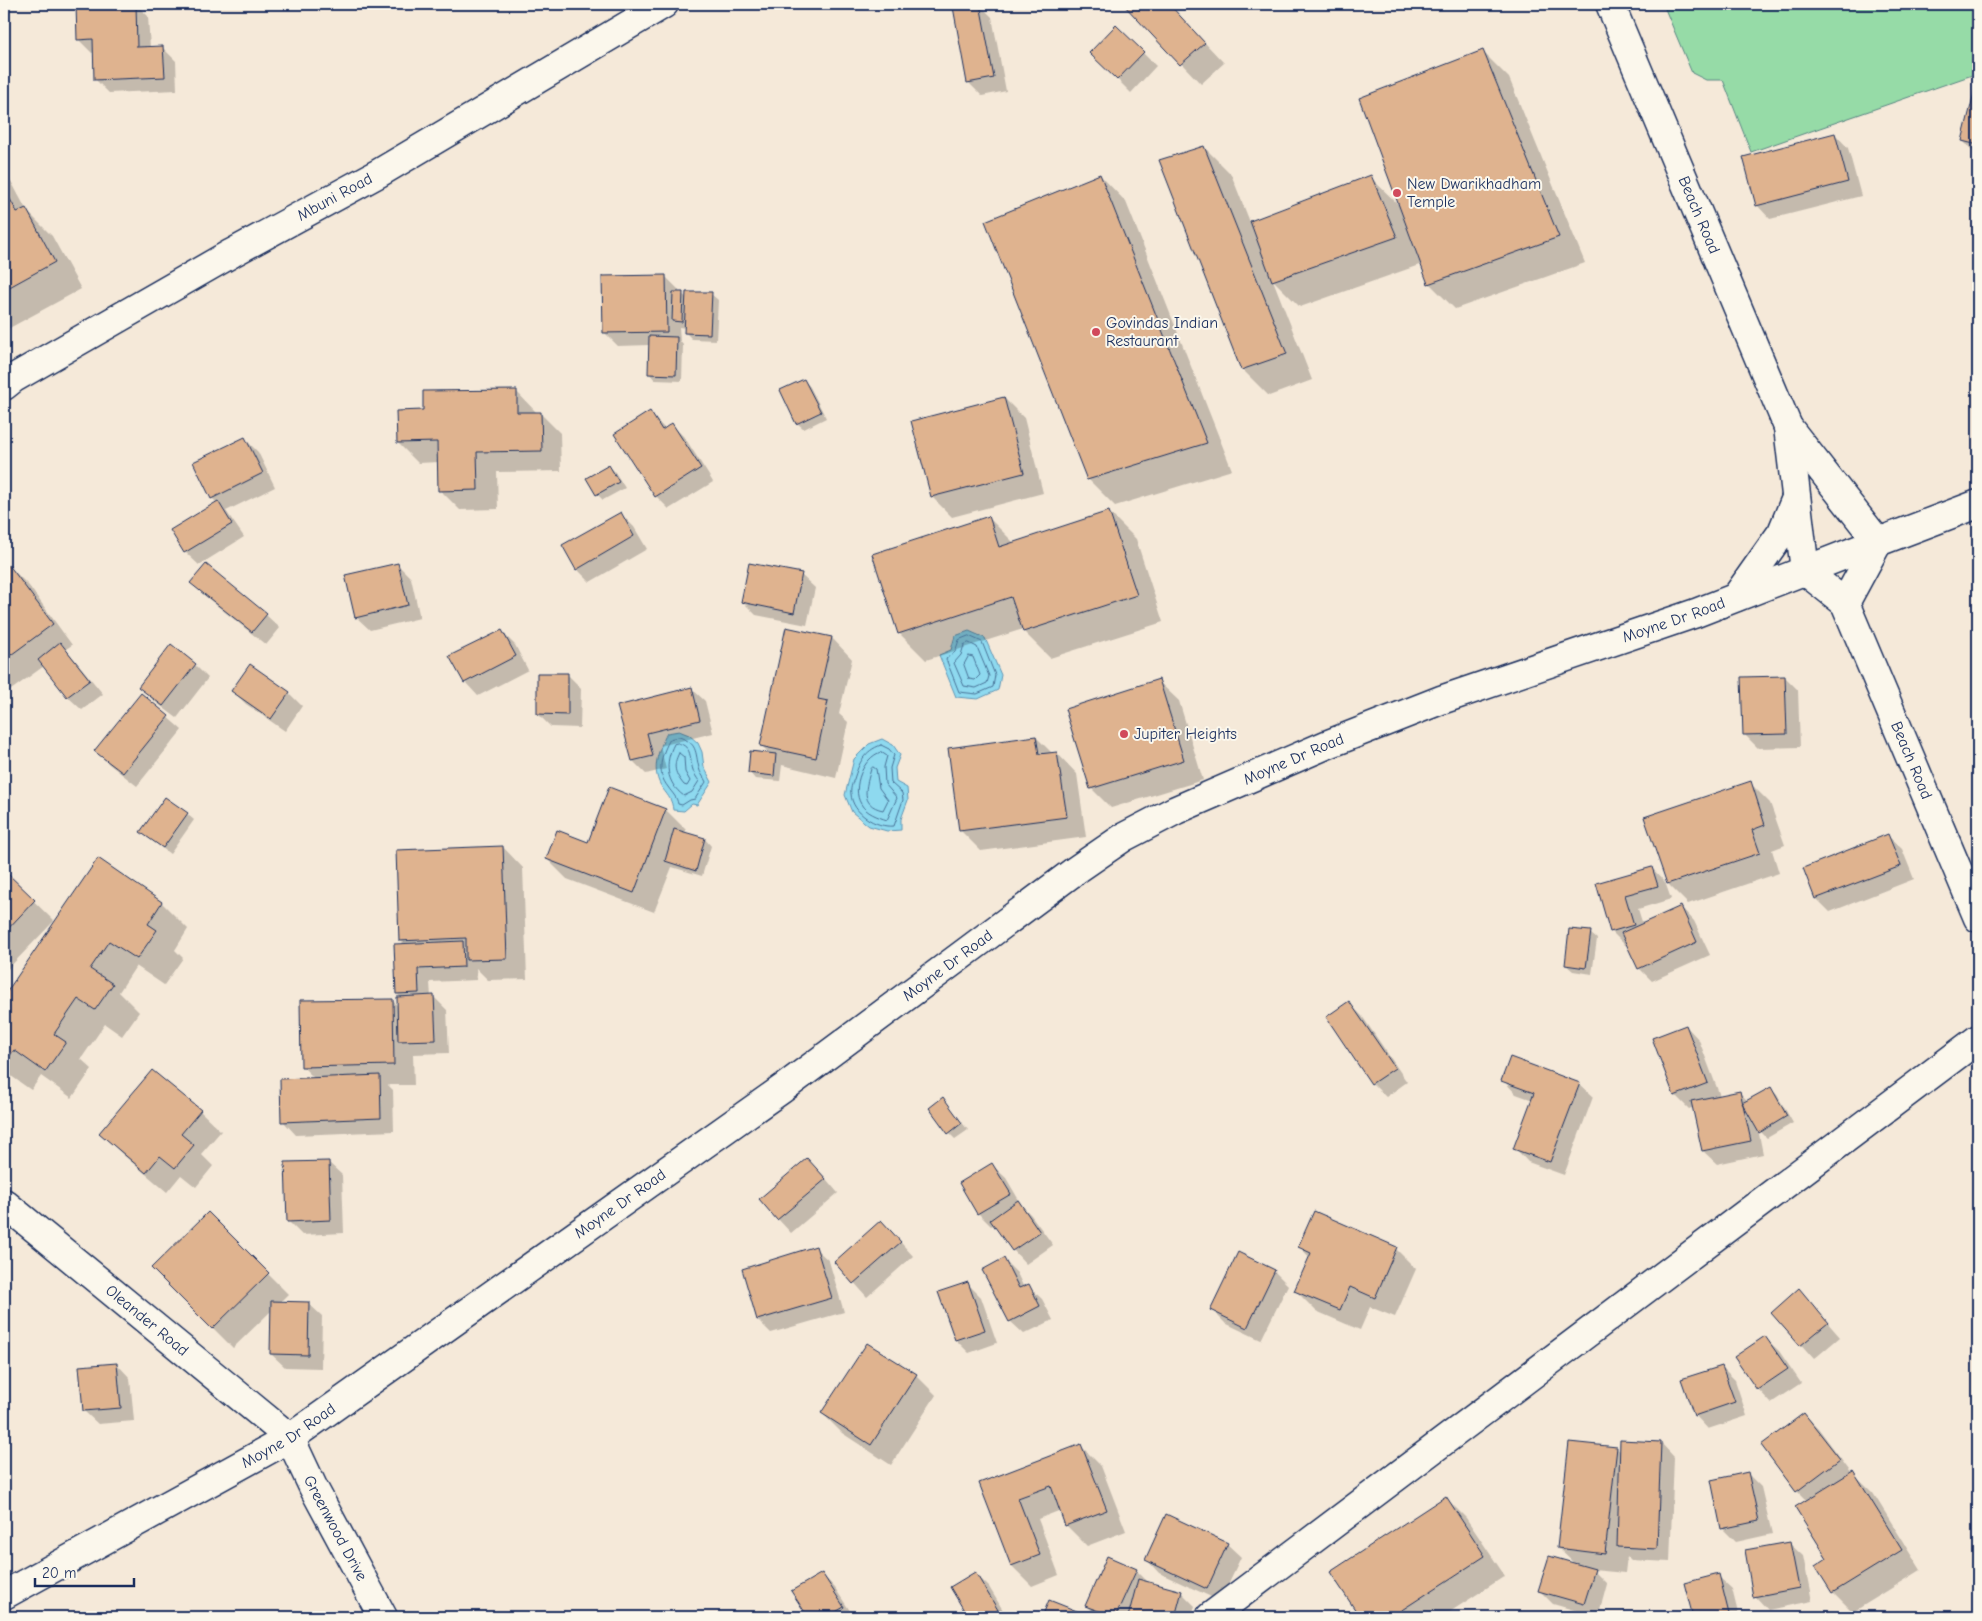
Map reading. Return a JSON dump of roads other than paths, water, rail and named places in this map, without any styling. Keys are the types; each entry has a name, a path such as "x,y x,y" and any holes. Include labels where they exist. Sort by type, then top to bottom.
{"main road":[{"name":"Mbuni Road","path":"4,386 14,378 232,253 379,173 664,4"},
{"name":"Beach Road","path":"1610,4 1788,427 1878,542"},
{"name":"Beach Road","path":"1788,427 1805,571 1845,603 1978,918"},
{"path":"1736,597 1782,532 1796,498"},
{"name":"Moyne Dr Road","path":"4,1595 290,1438 782,1090 1076,870 1124,837 1176,810 1326,745 1441,700 1736,597 1978,504"},
{"path":"1845,603 1878,542"},
{"path":"1210,1617 1978,1039"},
{"name":"Oleander Road","path":"4,1203 290,1438"},
{"name":"Greenwood Drive","path":"290,1438 313,1487 383,1617"}],"water":[{"path":"969,631 985,638 1001,675 998,690 978,699 956,697 939,655 951,650 955,636"},
{"path":"679,731 689,735 698,743 702,752 704,767 712,782 697,805 692,804 684,811 673,810 670,799 659,782 656,768 658,754 667,733"},
{"path":"882,739 893,745 900,755 895,768 896,782 907,788 908,800 901,819 901,830 887,831 869,826 852,812 845,795 854,759 869,744"}],"place":[{"name":"New Dwarikhadham Temple","path":"1397,193"},
{"name":"Govindas Indian Restaurant","path":"1096,332"},
{"name":"Jupiter Heights","path":"1124,734"}]}
